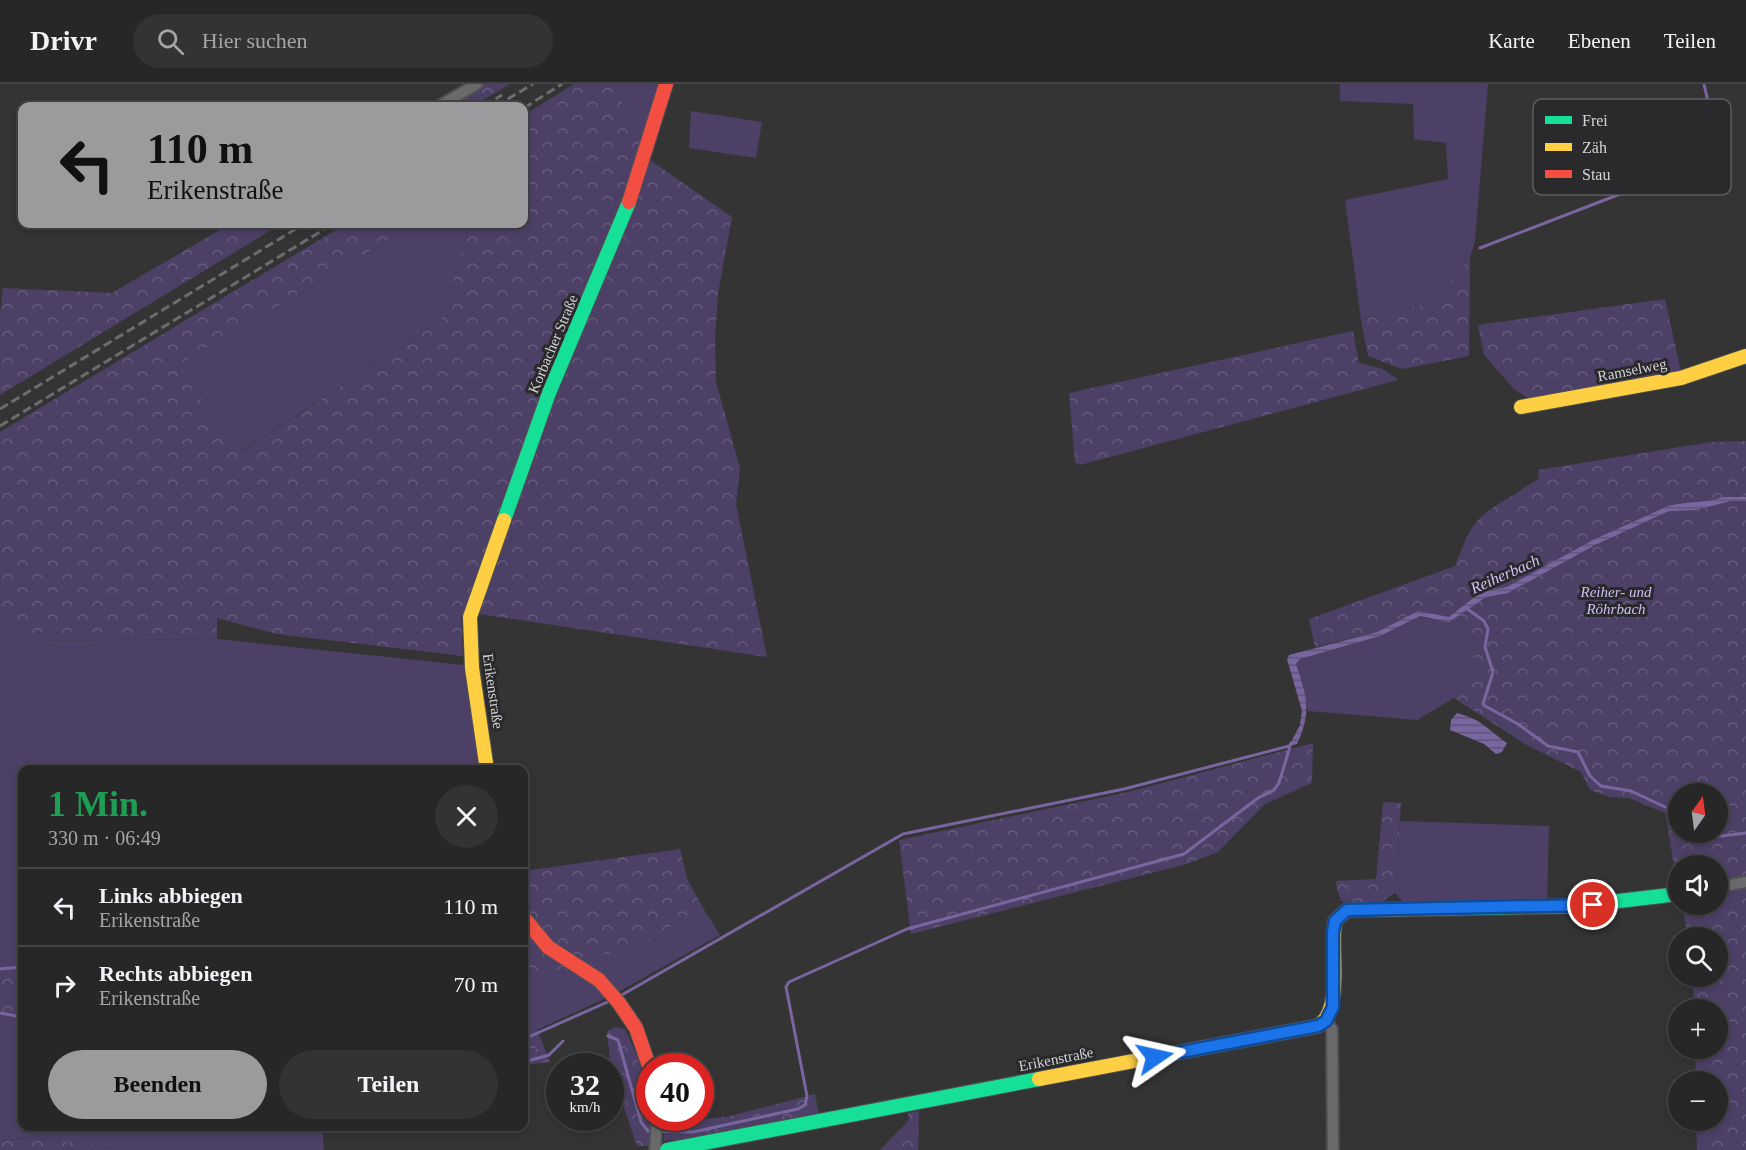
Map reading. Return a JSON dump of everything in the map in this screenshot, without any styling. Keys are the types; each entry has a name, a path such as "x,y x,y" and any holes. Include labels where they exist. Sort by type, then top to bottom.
{"street":[{"path":"447,102 477,84"},
{"name":"Korbacher Straße","path":"470,617 549,393 625,216 666,84"},
{"name":"Ramselweg","path":"1521,407 1681,378 1746,356"},
{"name":"Erikenstraße","path":"470,617 472,668 486,765"},
{"path":"1728,885 1746,882"},
{"path":"1334,1150 1332,1029 1326,1021 1333,1007 1335,921 1347,910 1587,905 1668,895"},
{"path":"528,923 554,952 599,980 636,1029 644,1053"},
{"name":"Erikenstraße","path":"658,1131 660,1147 1318,1026 1326,1021"}],"green space":[{"path":"464,84 510,84 480,102 435,102"},
{"path":"574,84 626,84 617,90 642,144 607,239 532,420 464,616 461,616 463,656 277,634 217,618 217,639 22,641 0,614 0,432 339,228 410,228 176,366 241,452 441,321 469,228 528,228 528,113"},
{"path":"626,84 659,84 642,144 617,90"},
{"path":"1340,84 1488,84 1475,240 1470,258 1434,302 1361,320 1345,200 1448,179 1446,143 1414,139 1413,104 1340,101"},
{"path":"691,111 762,122 756,158 689,148"},
{"path":"650,160 732,217 718,294 715,338 716,382 740,468 736,504 767,657 479,614 526,472"},
{"path":"223,228 274,228 0,395 0,313 3,288 112,293"},
{"path":"410,228 469,228 441,321 240,452 176,366"},
{"path":"1470,258 1469,356 1402,369 1368,356 1361,320 1434,302"},
{"path":"1665,299 1681,372 1531,400 1514,389 1484,355 1478,325"},
{"path":"1353,331 1359,363 1383,369 1398,380 1080,465 1075,463 1069,393"},
{"name":"Reiher- und Röhrbach","path":"1746,441 1746,1150 1697,1150 1696,1131 1728,1131 1728,1071 1696,1071 1695,1059 1728,1059 1728,999 1694,999 1693,987 1728,987 1728,927 1686,927 1684,915 1728,915 1728,855 1672,855 1670,843 1728,843 1728,783 1668,783 1668,830 1665,813 1629,798 1610,797 1590,790 1581,772 1525,744 1454,698 1472,676 1476,640 1459,614 1449,617 1418,611 1377,632 1315,647 1309,619 1455,566 1465,541 1481,517 1539,479 1538,470 1711,442"},
{"path":"0,614 22,641 217,639 464,665 479,765 18,765 18,961 0,962"},
{"path":"1459,614 1476,640 1472,676 1454,698 1417,720 1308,711 1296,664 1300,659 1380,636 1420,616 1430,619"},
{"path":"1313,743 1312,783 1265,804 1218,852 1187,864 911,934 899,840 1128,792"},
{"path":"1383,802 1401,803 1395,893 1383,901 1384,904 1341,901 1335,881 1376,879"},
{"path":"1400,821 1549,826 1547,903 1404,903 1395,893"},
{"path":"680,849 688,881 702,906 640,946 577,961 573,968 538,979 528,980 528,870"},
{"path":"702,906 720,935 616,993 577,961 678,920"},
{"path":"18,961 18,1027 0,1025 0,962"},
{"path":"573,968 608,997 537,1030 535,1024 528,1028 528,980 538,979"},
{"path":"535,1024 546,1053 546,1062 528,1065 528,1028"},
{"path":"0,1025 18,1027 18,1131 322,1131 324,1150 129,1150 32,1137 0,1141"},
{"path":"615,1027 625,1029 636,1056 636,1131 651,1131 650,1146 637,1146 624,1108 624,1053 609,1053 607,1031"},
{"path":"815,1094 819,1115 695,1138 664,1141 664,1131 714,1131 714,1118"},
{"path":"919,1111 918,1150 880,1150 909,1120 908,1113"},
{"path":"32,1137 129,1150 0,1150 0,1141"}],"shaded area":[{"path":"1723,497 1746,497 1746,501 1731,501 1695,510 1669,511 1595,545 1508,593 1486,597 1449,622 1420,616 1380,636 1300,659 1296,664 1305,696 1305,722 1297,744 1289,746 1300,725 1302,711 1287,659 1289,655 1377,632 1418,611 1449,617 1481,592 1507,587 1593,540 1668,506"},
{"path":"1457,713 1479,722 1507,743 1502,752 1496,754 1484,744 1450,730 1451,720"}],"waterway":[{"path":"1704,84 1707,99"},
{"path":"1480,248 1617,195"},
{"path":"1466,608 1484,621 1488,629 1485,647 1493,672 1483,704 1485,706 1518,724 1548,746 1578,752 1590,776 1601,786 1631,791 1668,808"},
{"path":"608,1036 618,1040 641,1122 648,1131 693,1132 798,1109 805,1105 807,1096 786,987 789,982 907,929 1184,854 1258,798 1274,790 1279,783 1291,743"},
{"path":"620,996 903,834 1124,789 1289,746"},
{"path":"1728,835 1746,833"},
{"path":"0,969 18,967"},
{"path":"528,1037 612,1000"},
{"name":"Reiherbach","path":"0,1013 18,1016"},
{"name":"Reiherbach","path":"528,1061 549,1055 563,1041"}],"railway":[{"path":"503,102 533,84"},
{"path":"528,105 562,84"},
{"path":"491,102 502,95"},
{"path":"0,409 297,228"},
{"path":"0,426 326,228"}],"traffic: fast":[{"path":"504,520 549,393 629,202"},
{"path":"1418,909 1577,906 1668,895"},
{"path":"667,1150 1039,1079"}],"traffic: slow":[{"path":"1521,407 1681,378 1746,356"},
{"path":"486,765 472,668 470,617 504,520"},
{"path":"1039,1079 1318,1026 1326,1018 1331,1007 1335,921 1347,910 1418,909"}],"traffic: jam":[{"path":"629,202 666,84"},
{"path":"528,923 548,947 599,980 636,1028 645,1053"}],"route":[{"path":"1155,1057 1318,1026 1326,1021 1333,1007 1335,921 1347,910 1593,905"}]}
